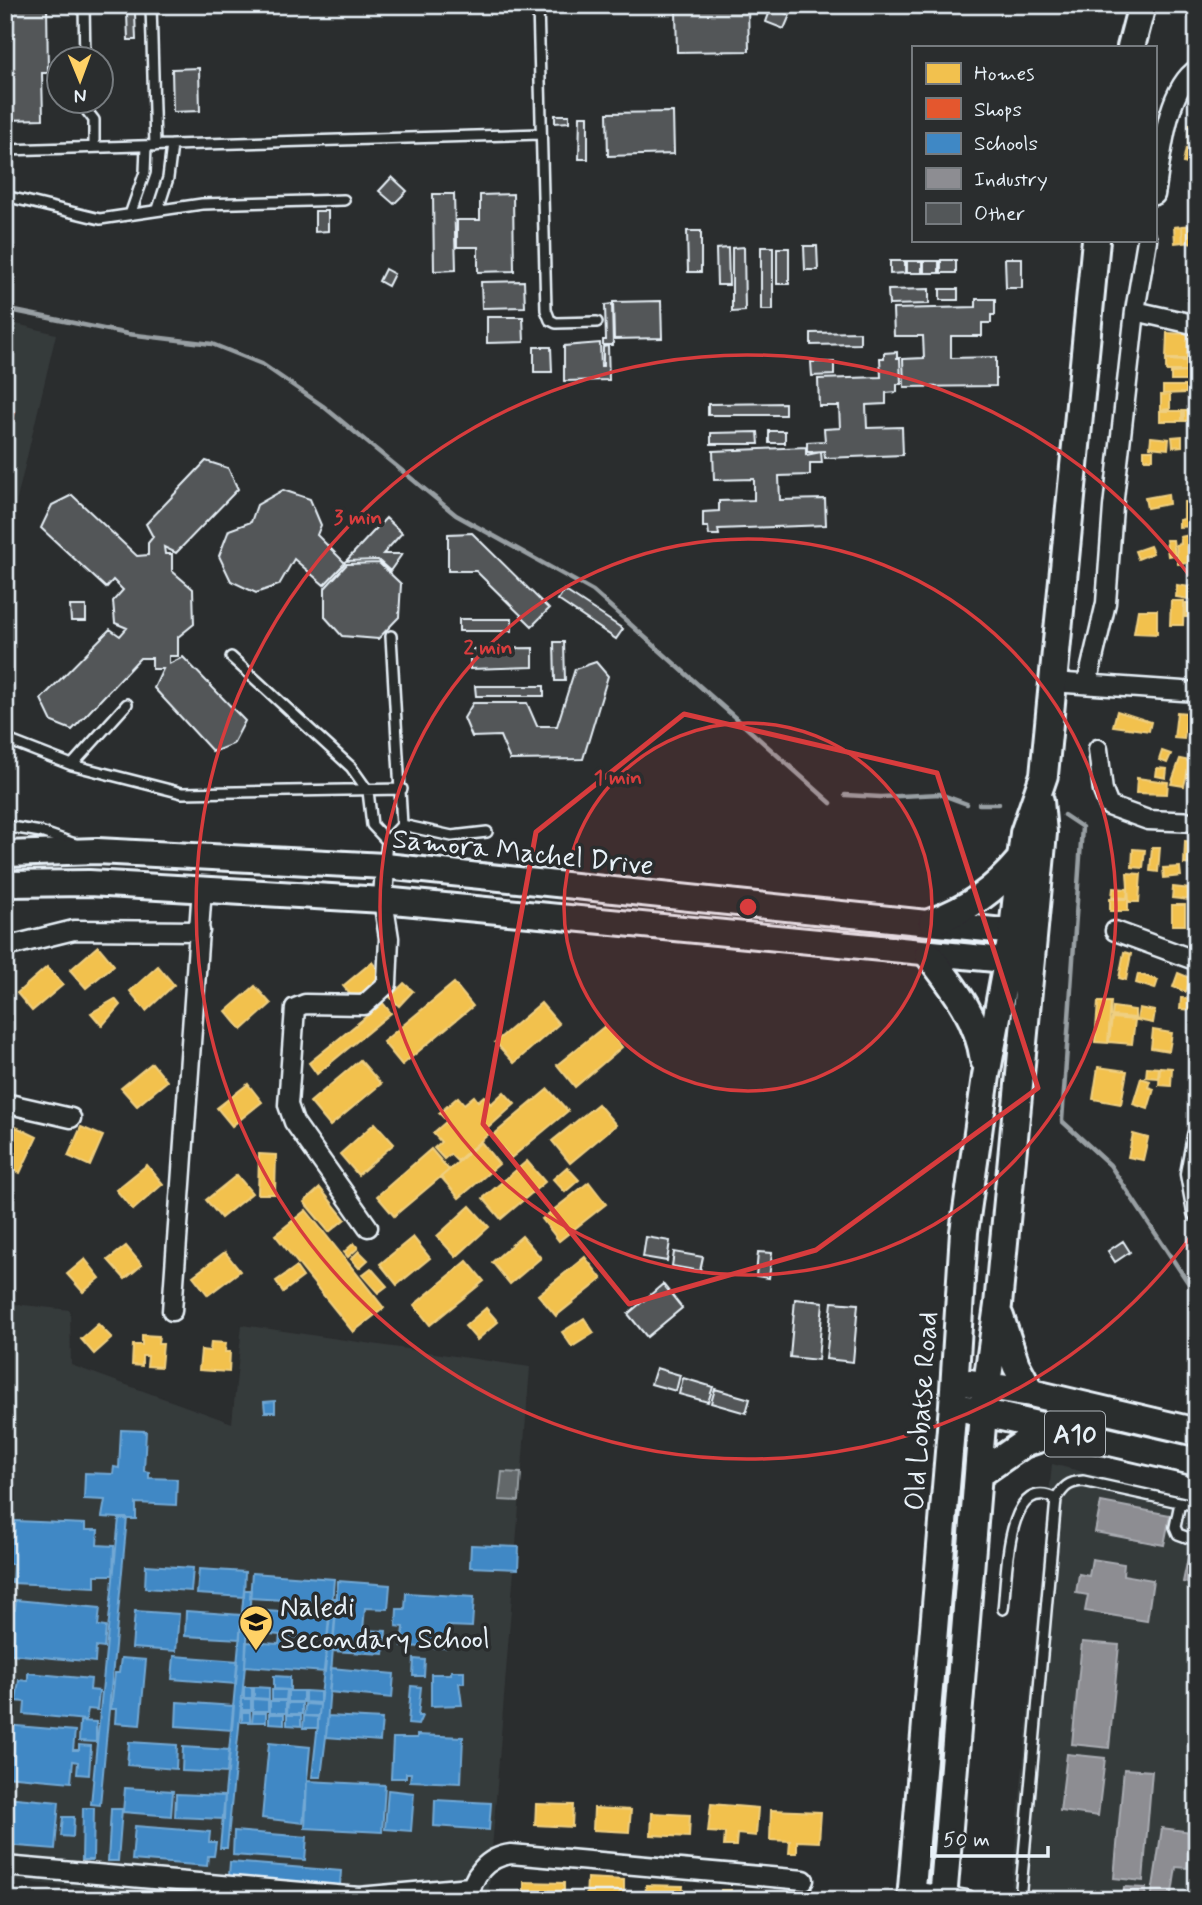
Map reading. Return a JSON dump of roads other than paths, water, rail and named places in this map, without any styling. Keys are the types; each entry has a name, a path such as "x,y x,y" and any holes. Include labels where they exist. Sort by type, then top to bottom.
{"main road":[{"path":"1131,46 1142,5"},
{"path":"1024,932 1043,833 1039,796 1096,242"},
{"path":"1024,932 1020,860 1024,833 1039,796"},
{"name":"Samora Machel Drive","path":"5,853 97,851 385,866 1024,932"},
{"path":"932,922 981,898 1006,877 1020,860"},
{"path":"5,884 89,883 383,900 1019,961"},
{"name":"Old Lobatse Road","path":"912,1896 954,1392 964,1232 986,1076 1019,961 1024,932"},
{"path":"928,954 964,1003 974,1022 986,1076"},
{"name":"Old Lobatse Road","path":"951,1898 978,1475 983,1413 998,1305 1019,961"},
{"path":"998,1305 1010,1349 1031,1393"},
{"name":"A10","path":"954,1392 987,1387 1031,1393 1197,1432"},
{"name":"A10","path":"954,1392 983,1413 1197,1462"},
{"name":"A10","path":"978,1475 1023,1444 1062,1431"}],"street":[{"path":"1156,190 1173,105 1185,80 1197,69"},
{"path":"1087,684 1106,603 1113,507 1135,311 1147,242"},
{"path":"1135,311 1197,325"},
{"path":"1052,682 1197,692"},
{"path":"1098,749 1103,791 1109,806 1148,820 1197,822"},
{"path":"368,1227 294,1122 288,1105 295,1008 304,1004 364,1005 387,984 389,938 383,900 385,866"},
{"path":"172,1311 202,888"},
{"path":"5,947 74,930 200,931"},
{"path":"1115,931 1197,961"},
{"path":"5,1103 71,1118"},
{"path":"1197,1136 1190,1174 1191,1192 1197,1212"},
{"path":"5,1866 359,1897 470,1893 486,1864 500,1855 511,1854 803,1880"},
{"path":"912,1896 951,1898"}],"lane":[{"path":"84,5 85,46"},
{"path":"131,212 145,172 150,146 151,5"},
{"path":"538,5 546,310 550,320 556,323 597,322"},
{"path":"91,116 94,120 94,147"},
{"path":"5,150 541,134"},
{"path":"158,209 168,178 172,145"},
{"path":"5,196 100,219 131,212 202,204 344,200"},
{"path":"385,866 387,841 402,825 391,636"},
{"path":"231,657 341,754 368,791 372,825 387,841"},
{"path":"72,765 127,704"},
{"path":"5,739 72,765 182,793 401,789"},
{"path":"402,825 452,836 487,832"},
{"path":"5,826 41,832 97,851"},
{"path":"1020,1900 1056,1499 1064,1486 1072,1481 1083,1481 1197,1506"},
{"path":"1003,1609 1014,1520 1024,1501 1033,1495 1046,1493 1056,1499"},
{"path":"1180,1503 1175,1527 1178,1534 1197,1541"}],"waterway":[{"path":"5,309 128,334 212,344 262,364 323,406 456,515 593,591 831,803"},
{"path":"845,795 881,797 940,794 967,804"},
{"path":"979,804 999,804"},
{"path":"1064,815 1082,827 1062,1121 1110,1165 1197,1296"}],"place":[{"name":"Naledi Secondary School","path":"256,1652"}]}
